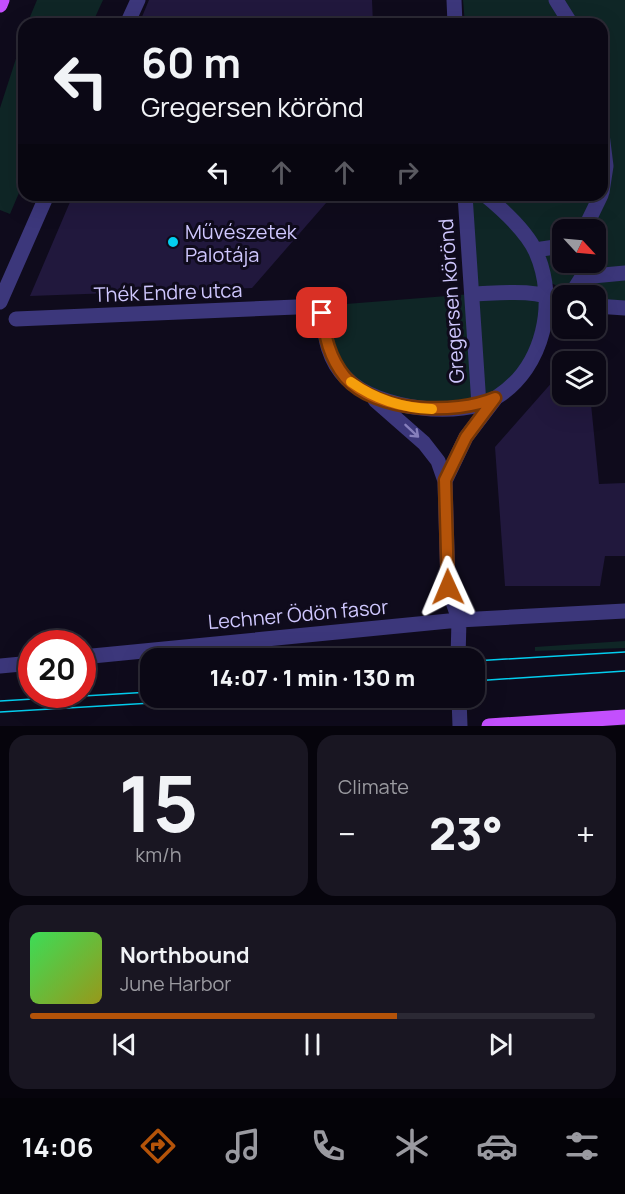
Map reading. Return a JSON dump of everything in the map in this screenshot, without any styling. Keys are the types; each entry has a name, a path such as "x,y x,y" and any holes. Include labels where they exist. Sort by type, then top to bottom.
{"main road":[{"path":"0,5 2,0"},
{"path":"489,726 625,717"}],"street":[{"path":"130,18 138,0"},
{"path":"454,0 455,18"},
{"path":"556,0 567,18"},
{"path":"0,302 44,201"},
{"name":"Gregersen körönd","path":"465,201 478,405"},
{"name":"Gregersen körönd","path":"321,309 326,343 335,363 347,379 367,394 417,408 478,405 495,398 515,384 529,365 540,343 547,294 535,250 505,211 492,201"},
{"path":"589,219 597,201"},
{"path":"535,250 552,247"},
{"path":"606,272 625,273"},
{"path":"472,294 547,294 552,297"},
{"path":"606,307 625,308"},
{"name":"Thék Endre utca","path":"16,319 321,309"},
{"path":"367,394 424,443 438,461 445,480 448,587 459,620 458,648"},
{"path":"445,480 466,437 495,398"},
{"name":"Lechner Ödön fasor","path":"96,656 459,620 625,611"},
{"path":"0,666 18,664"},
{"path":"459,708 460,726"}],"green space":[{"path":"37,0 103,0 95,18 30,18"},
{"path":"463,0 625,0 625,301 606,300 606,285 555,285 544,280 540,343 495,398 431,409 347,379 321,306 472,294 465,201 608,201 608,18 464,18"},
{"path":"18,52 18,195 10,214 0,210 0,108"},
{"path":"625,641 625,648 535,651 535,647"}],"building":[{"path":"149,0 372,0 373,18 142,18"},
{"name":"Művészetek Palotája","path":"70,201 328,201 252,288 30,296"},
{"path":"552,382 552,405 591,405 599,484 625,483 625,556 605,556 600,586 505,586 495,447"}],"tram line":[{"path":"485,660 625,652"},
{"path":"485,680 625,671"},
{"path":"0,701 140,693"},
{"path":"0,712 140,704"}],"slow traffic":[{"path":"351,382 367,394 417,408 432,409"}],"place":[{"name":"Művészetek Palotája","path":"173,242"}],"route":[{"path":"322,313 326,343 335,363 347,379 367,394 417,408 431,409 478,405 495,398 466,437 445,480 448,587"}]}
